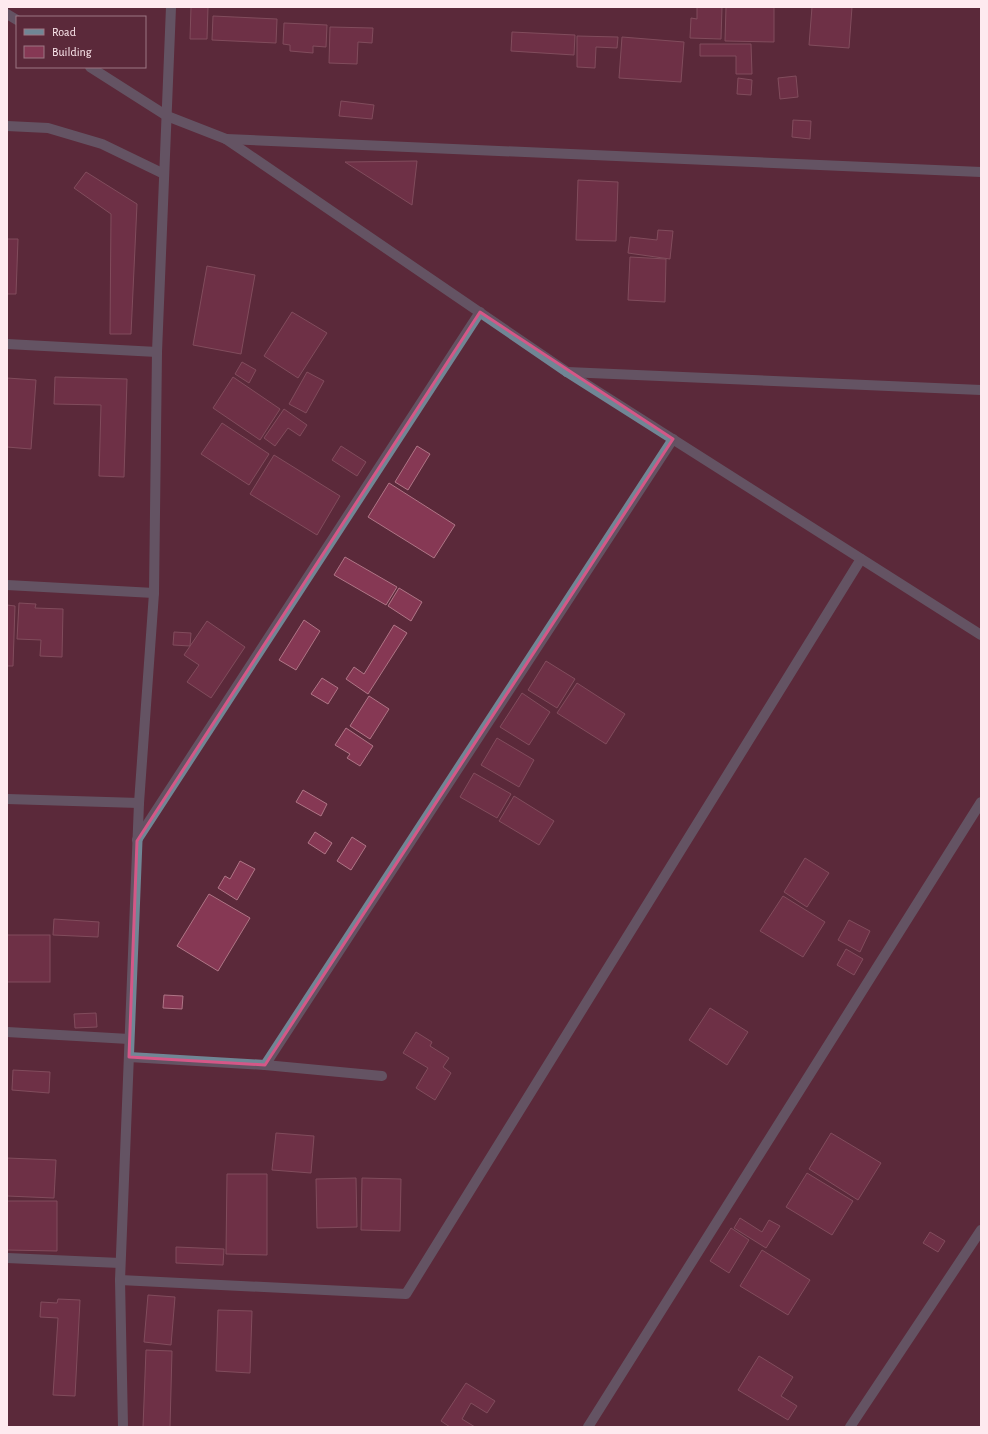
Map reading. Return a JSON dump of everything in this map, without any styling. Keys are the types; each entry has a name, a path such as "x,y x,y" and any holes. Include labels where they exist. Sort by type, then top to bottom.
{"street":[{"path":"123,1427 120,1263 137,841 154,593 157,352 171,7"},
{"path":"7,14 16,19"},
{"path":"92,68 166,116 226,139 567,372 981,636"},
{"path":"7,126 48,128 102,144 164,174"},
{"path":"226,139 981,172"},
{"path":"137,841 480,312"},
{"path":"7,344 157,352"},
{"path":"567,372 981,390"},
{"path":"265,1065 673,439"},
{"path":"120,1280 406,1294 861,559"},
{"path":"7,585 154,593"},
{"path":"7,799 139,803"},
{"path":"588,1427 981,802"},
{"path":"7,1032 129,1039"},
{"path":"129,1057 265,1065 382,1076"},
{"path":"850,1427 981,1230"},
{"path":"7,1258 120,1263"}],"highlighted area":[{"path":"480,312 673,439 265,1065 129,1057 137,841"}],"building":[{"path":"191,7 208,7 207,39 190,39"},
{"path":"697,7 722,7 721,39 690,38 691,18 697,19"},
{"path":"726,7 774,7 774,42 725,41"},
{"path":"812,7 852,7 849,48 809,45"},
{"path":"213,16 277,19 276,43 212,40"},
{"path":"284,23 327,25 326,47 313,46 313,53 290,51 290,45 283,44"},
{"path":"330,27 373,28 372,43 358,42 357,64 329,63"},
{"path":"512,32 575,35 574,55 511,51"},
{"path":"577,36 618,37 617,48 596,47 595,68 577,67"},
{"path":"622,37 684,42 681,82 619,78"},
{"path":"700,44 751,44 752,74 736,74 736,56 700,56"},
{"path":"796,76 798,97 780,99 778,78"},
{"path":"738,78 752,80 751,95 737,94"},
{"path":"341,101 374,105 372,119 339,116"},
{"path":"793,120 811,121 810,139 792,137"},
{"path":"417,161 412,205 345,162"},
{"path":"86,172 137,204 131,334 110,334 111,214 74,188"},
{"path":"578,180 618,182 616,241 576,240"},
{"path":"658,230 673,231 670,259 628,253 630,237 657,240"},
{"path":"7,239 18,239 16,294 7,294"},
{"path":"630,257 666,259 665,302 628,300"},
{"path":"207,266 255,275 241,354 193,345"},
{"path":"292,312 327,333 298,378 264,356"},
{"path":"242,362 256,370 249,383 235,374"},
{"path":"307,372 324,381 306,413 289,404"},
{"path":"55,377 127,379 124,477 99,476 101,405 54,404"},
{"path":"233,377 280,409 260,440 213,408"},
{"path":"7,378 36,380 31,449 7,447"},
{"path":"284,409 307,425 300,436 288,428 275,446 264,438"},
{"path":"222,423 269,454 249,485 201,454"},
{"path":"341,446 366,462 357,476 332,460"},
{"path":"417,446 430,454 408,490 395,482"},
{"path":"274,455 340,496 317,535 250,494"},
{"path":"389,483 455,525 434,558 368,517"},
{"path":"345,557 397,587 386,605 334,575"},
{"path":"399,588 422,602 411,621 388,606"},
{"path":"19,603 36,604 35,608 63,609 62,657 40,656 41,640 17,639"},
{"path":"7,605 15,606 13,666 7,666"},
{"path":"304,620 320,631 296,670 279,660"},
{"path":"207,621 245,647 211,698 187,682 199,665 184,655"},
{"path":"394,625 407,633 368,694 346,679 354,667 364,674"},
{"path":"174,632 191,633 190,646 173,645"},
{"path":"546,661 575,679 557,708 528,690"},
{"path":"322,678 338,688 328,704 311,694"},
{"path":"577,683 625,714 606,744 557,713"},
{"path":"522,693 550,712 529,745 500,727"},
{"path":"369,696 389,709 370,739 350,726"},
{"path":"346,728 373,746 360,766 347,758 350,754 335,745"},
{"path":"497,738 534,760 519,787 481,765"},
{"path":"474,773 511,794 497,818 460,797"},
{"path":"303,790 327,804 321,816 296,802"},
{"path":"514,796 554,821 539,845 499,821"},
{"path":"315,832 332,843 325,854 308,843"},
{"path":"352,837 366,846 351,870 337,861"},
{"path":"805,858 829,873 807,907 784,892"},
{"path":"240,861 255,869 237,900 218,888 225,876 230,879"},
{"path":"209,894 250,918 218,971 177,946"},
{"path":"783,896 825,922 803,957 760,931"},
{"path":"54,919 99,922 98,937 53,935"},
{"path":"849,920 870,931 860,952 838,940"},
{"path":"7,935 50,935 50,982 7,982"},
{"path":"846,949 863,959 854,975 837,965"},
{"path":"164,995 183,996 182,1009 163,1008"},
{"path":"710,1008 748,1032 727,1065 689,1040"},
{"path":"96,1013 97,1027 75,1028 74,1014"},
{"path":"416,1032 432,1042 430,1046 449,1058 443,1067 451,1073 435,1100 416,1088 428,1068 403,1053"},
{"path":"13,1070 50,1072 49,1093 12,1090"},
{"path":"276,1133 314,1136 311,1173 272,1170"},
{"path":"831,1133 881,1163 858,1200 809,1169"},
{"path":"7,1158 56,1160 54,1198 7,1196"},
{"path":"807,1173 853,1201 832,1235 786,1207"},
{"path":"227,1174 267,1174 267,1255 226,1254"},
{"path":"356,1178 357,1227 317,1228 316,1179"},
{"path":"362,1178 401,1179 400,1231 361,1230"},
{"path":"7,1201 57,1201 57,1251 7,1250"},
{"path":"740,1218 762,1232 769,1220 780,1226 766,1248 734,1228"},
{"path":"731,1228 749,1240 729,1273 710,1261"},
{"path":"930,1232 945,1241 938,1252 923,1243"},
{"path":"176,1247 224,1249 223,1265 176,1263"},
{"path":"762,1250 810,1280 788,1315 740,1286"},
{"path":"148,1295 175,1297 171,1345 144,1342"},
{"path":"58,1299 80,1300 75,1396 53,1395 58,1318 40,1317 41,1302 57,1303"},
{"path":"218,1310 252,1311 250,1373 216,1371"},
{"path":"146,1350 172,1351 170,1427 143,1427"},
{"path":"759,1356 793,1377 781,1396 797,1406 788,1420 738,1390"},
{"path":"466,1383 495,1401 487,1413 471,1403 462,1419 475,1427 450,1427 441,1421"}]}
